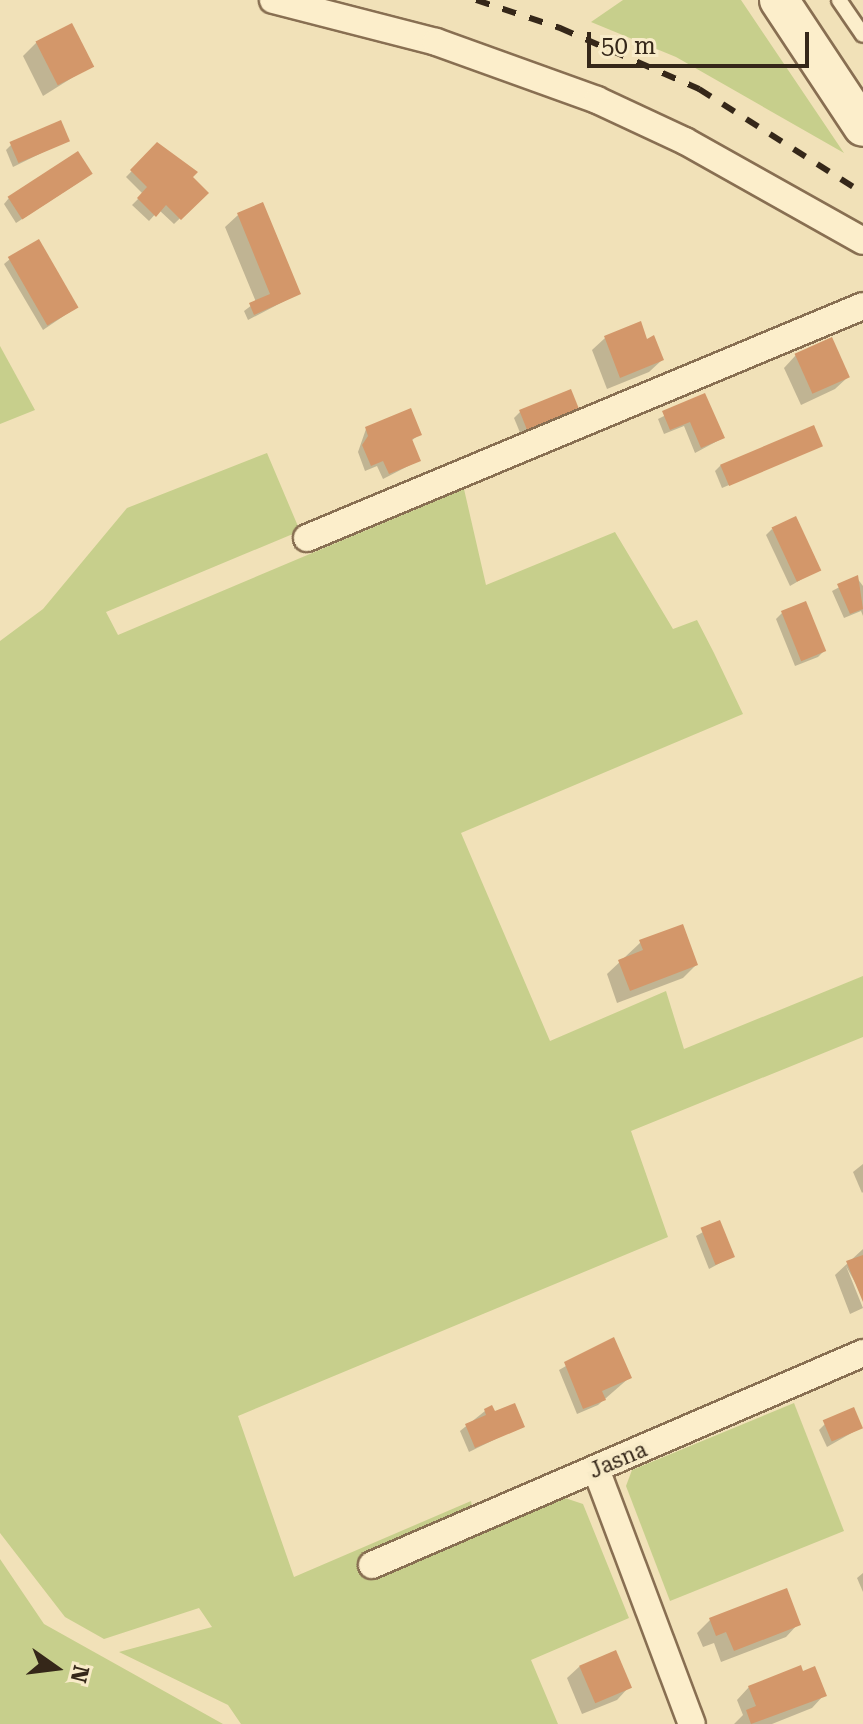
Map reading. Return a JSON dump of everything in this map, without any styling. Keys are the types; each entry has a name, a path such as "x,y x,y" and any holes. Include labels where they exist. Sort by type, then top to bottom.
{"main road":[{"path":"779,0 863,127"}],"street":[{"path":"273,0 436,42 537,75 685,141 863,241"},
{"path":"307,538 863,306"},
{"name":"Jasna","path":"372,1565 863,1353"},
{"path":"596,1469 692,1724"}],"lane":[{"path":"839,0 863,35"}],"green space":[{"path":"623,0 741,0 844,153 676,57 591,22"},
{"path":"0,346 35,410 0,424"},
{"path":"267,453 300,531 106,612 118,635 464,489 486,585 615,532 673,629 697,620 714,653 743,714 461,833 550,1041 666,991 684,1049 863,976 863,1037 631,1131 668,1237 238,1416 294,1577 471,1501 474,1516 500,1524 565,1498 583,1504 629,1618 531,1660 558,1724 241,1724 228,1705 119,1652 212,1627 199,1608 104,1639 65,1617 0,1533 0,641 43,609 127,508"},
{"path":"794,1403 844,1531 670,1601 626,1486 632,1470"},
{"path":"0,1559 44,1624 223,1724 0,1724"}],"building":[{"path":"72,23 94,67 58,85 35,42"},
{"path":"61,120 70,141 18,163 9,142"},
{"path":"157,142 198,172 193,177 209,193 181,220 166,205 156,217 137,198 147,187 130,170"},
{"path":"78,151 93,174 22,219 8,197"},
{"path":"263,202 301,294 254,315 249,303 270,294 237,213"},
{"path":"39,239 79,307 47,325 8,257"},
{"path":"641,321 647,339 654,335 664,360 620,378 604,336"},
{"path":"832,337 850,377 812,394 795,354"},
{"path":"571,389 579,409 527,430 519,410"},
{"path":"705,393 725,438 701,448 690,422 670,430 662,411"},
{"path":"411,408 422,435 412,439 421,461 389,474 383,461 371,466 362,445 368,436 365,427"},
{"path":"814,425 823,446 729,486 720,465"},
{"path":"796,516 821,570 797,582 772,527"},
{"path":"858,575 863,609 850,614 837,584"},
{"path":"806,601 826,651 801,661 781,611"},
{"path":"683,924 698,965 630,991 618,960 643,950 639,940"},
{"path":"720,1220 735,1257 716,1265 701,1228"},
{"path":"863,1255 863,1302 846,1261"},
{"path":"614,1337 632,1378 602,1391 606,1400 583,1409 564,1362"},
{"path":"515,1403 525,1427 475,1448 465,1424 486,1415 484,1409 492,1405 495,1411"},
{"path":"854,1407 863,1428 832,1441 823,1420"},
{"path":"787,1588 801,1625 734,1651 726,1632 716,1636 709,1618"},
{"path":"616,1650 632,1688 595,1703 579,1666"},
{"path":"801,1665 803,1671 815,1666 827,1696 751,1724 746,1710 756,1706 748,1686"}],"railway":[{"path":"476,0 560,28 699,89 863,193"}]}
